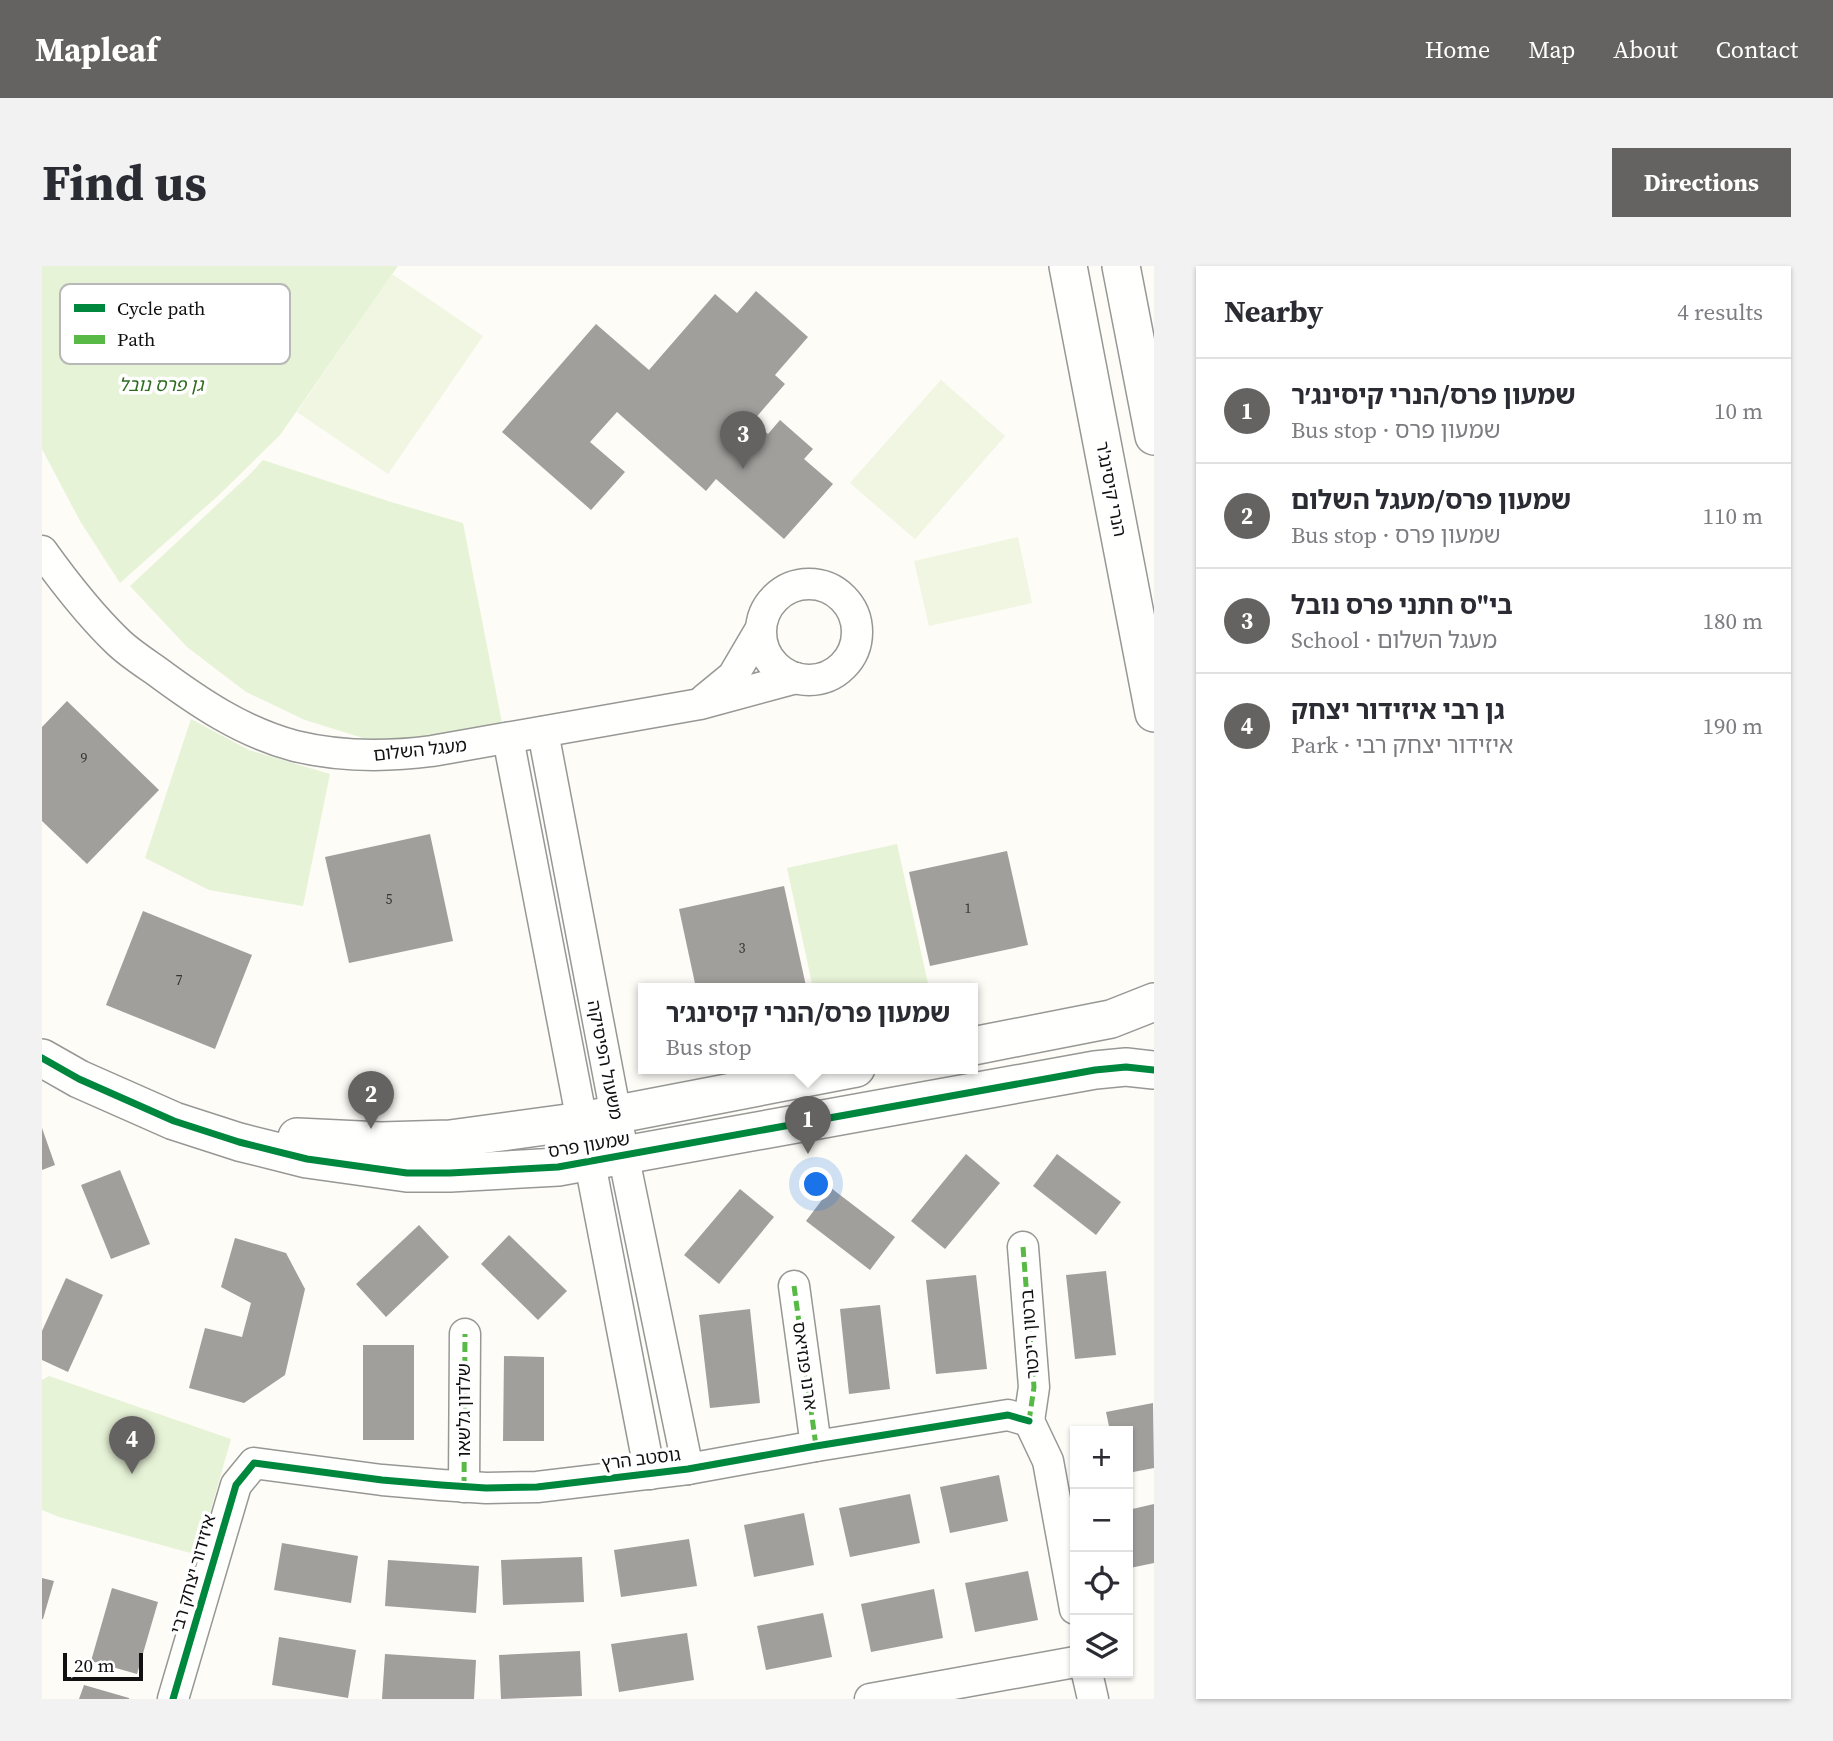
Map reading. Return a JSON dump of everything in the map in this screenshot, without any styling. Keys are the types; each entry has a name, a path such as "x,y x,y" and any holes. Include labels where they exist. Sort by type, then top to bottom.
{"street":[{"name":"הנרי קיסינג'ר","path":"1068,266 1154,713"},
{"path":"1121,266 1147,364 1154,436"},
{"name":"מעגל השלום","path":"42,551 82,605 119,643 194,698 247,729 294,746 360,755 400,755 700,704 796,678"},
{"path":"700,704 733,676 760,629 764,613 783,590 798,584 815,583 831,589 847,601 855,616 857,633 854,650 843,666 829,676 812,680 796,678 780,671 770,661 762,646 760,629"},
{"name":"משעול הפיסיקה","path":"543,732 599,1118"},
{"name":"משעול הפיסיקה","path":"508,738 607,1159 650,1474"},
{"path":"978,1045 1111,1019 1154,1002"},
{"name":"שמעון פרס","path":"42,1058 79,1079 174,1121 239,1142 307,1160 407,1173 558,1167 1095,1070 1154,1070"},
{"name":"שמעון פרס","path":"174,1121 283,1136 381,1141 450,1139 599,1118 825,1074"},
{"name":"משעול הפיסיקה","path":"607,1159 688,1469"},
{"name":"ברטון ריכטר","path":"1023,1247 1034,1387 1029,1420"},
{"name":"ארנו פנזיאס","path":"794,1286 817,1446"},
{"name":"שלדון גלשאו","path":"464,1487 465,1334"},
{"name":"גוסטב הרץ","path":"254,1464 464,1487 537,1487 688,1469 1008,1415 1029,1420"},
{"path":"1029,1420 1048,1461 1070,1582"},
{"name":"איזידור יצחק רבי","path":"173,1699 236,1485 254,1464"},
{"path":"870,1699 1070,1663"},
{"path":"1088,1678 1093,1699"}],"green space":[{"name":"גן פרס נובל","path":"42,266 398,266 280,435 220,494 120,583 80,521 42,449"},
{"path":"392,274 483,336 388,474 297,412"},
{"path":"941,380 1005,436 915,539 850,483"},
{"path":"263,460 463,523 503,728 412,743 363,738 305,720 246,692 187,647 130,586"},
{"path":"1018,537 1032,603 929,626 914,561"},
{"path":"191,719 249,750 330,774 303,906 209,890 145,858"},
{"path":"897,844 928,983 812,983 787,868"},
{"path":"49,1376 231,1439 198,1555 42,1510 42,1380"}],"building":[{"path":"756,291 808,337 775,375 785,384 753,421 768,434 780,420 813,449 804,459 833,484 784,539 716,479 706,491 617,412 590,442 625,472 591,510 502,432 596,324 649,370 715,294 737,313"},
{"path":"67,701 159,790 87,864 42,821 42,727"},
{"path":"430,834 453,941 349,963 325,857"},
{"path":"1007,851 1028,945 930,966 909,872"},
{"path":"784,886 805,983 695,983 679,909"},
{"path":"143,911 252,955 215,1049 106,1005"},
{"path":"42,1128 55,1165 42,1170"},
{"path":"966,1154 1000,1183 945,1249 911,1221"},
{"path":"1057,1154 1121,1202 1096,1235 1033,1186"},
{"path":"120,1170 150,1244 111,1259 81,1185"},
{"path":"831,1188 895,1237 870,1270 806,1221"},
{"path":"740,1189 774,1217 719,1284 684,1255"},
{"path":"419,1225 449,1257 386,1317 356,1284"},
{"path":"509,1235 567,1291 538,1320 481,1264"},
{"path":"235,1238 286,1253 305,1289 285,1375 244,1403 189,1388 205,1328 242,1337 251,1303 221,1287"},
{"path":"1106,1271 1116,1355 1075,1359 1066,1275"},
{"path":"976,1275 987,1369 936,1374 926,1280"},
{"path":"66,1278 103,1295 68,1372 42,1360 42,1331"},
{"path":"880,1305 890,1389 849,1394 840,1309"},
{"path":"750,1309 760,1403 710,1408 699,1315"},
{"path":"363,1345 414,1345 414,1440 363,1440"},
{"path":"504,1356 544,1357 544,1441 503,1441"},
{"path":"1153,1403 1154,1468 1133,1472 1133,1426 1109,1426 1106,1412"},
{"path":"999,1475 1008,1521 950,1533 940,1487"},
{"path":"910,1494 920,1543 850,1557 839,1508"},
{"path":"1154,1504 1154,1563 1133,1567 1133,1552 1133,1509"},
{"path":"804,1513 814,1565 754,1577 744,1525"},
{"path":"689,1539 697,1586 621,1597 614,1550"},
{"path":"282,1543 358,1556 351,1603 274,1590"},
{"path":"582,1557 584,1602 503,1605 501,1560"},
{"path":"388,1560 479,1566 476,1613 385,1606"},
{"path":"1028,1571 1038,1620 975,1632 965,1583"},
{"path":"42,1578 54,1581 43,1619 42,1619"},
{"path":"112,1588 158,1602 137,1674 91,1661"},
{"path":"934,1589 943,1638 871,1652 861,1604"},
{"path":"823,1613 832,1657 766,1670 757,1626"},
{"path":"687,1633 694,1680 619,1692 611,1644"},
{"path":"279,1637 356,1650 348,1698 272,1685"},
{"path":"580,1651 582,1696 501,1699 499,1655"},
{"path":"385,1654 476,1660 474,1699 382,1699"},
{"path":"84,1685 129,1698 129,1699 79,1699"}],"marked path":[{"path":"1023,1247 1034,1387 1029,1421"},
{"path":"794,1286 816,1446"},
{"path":"464,1487 465,1334"}],"cycle path":[{"path":"42,1058 79,1079 174,1121 239,1142 307,1159 407,1173 558,1167 1095,1070 1126,1067 1154,1070"},
{"path":"173,1699 236,1485 254,1463 382,1480 486,1488 537,1487 688,1469 1008,1415 1029,1421"}],"place":[{"name":"בי\"ס חתני פרס נובל","path":"743,469"},
{"name":"שמעון פרס/מעגל השלום","path":"371,1129"},
{"name":"שמעון פרס/הנרי קיסינג׳ר","path":"808,1154"},
{"name":"גן רבי איזידור יצחק","path":"132,1474"}]}
